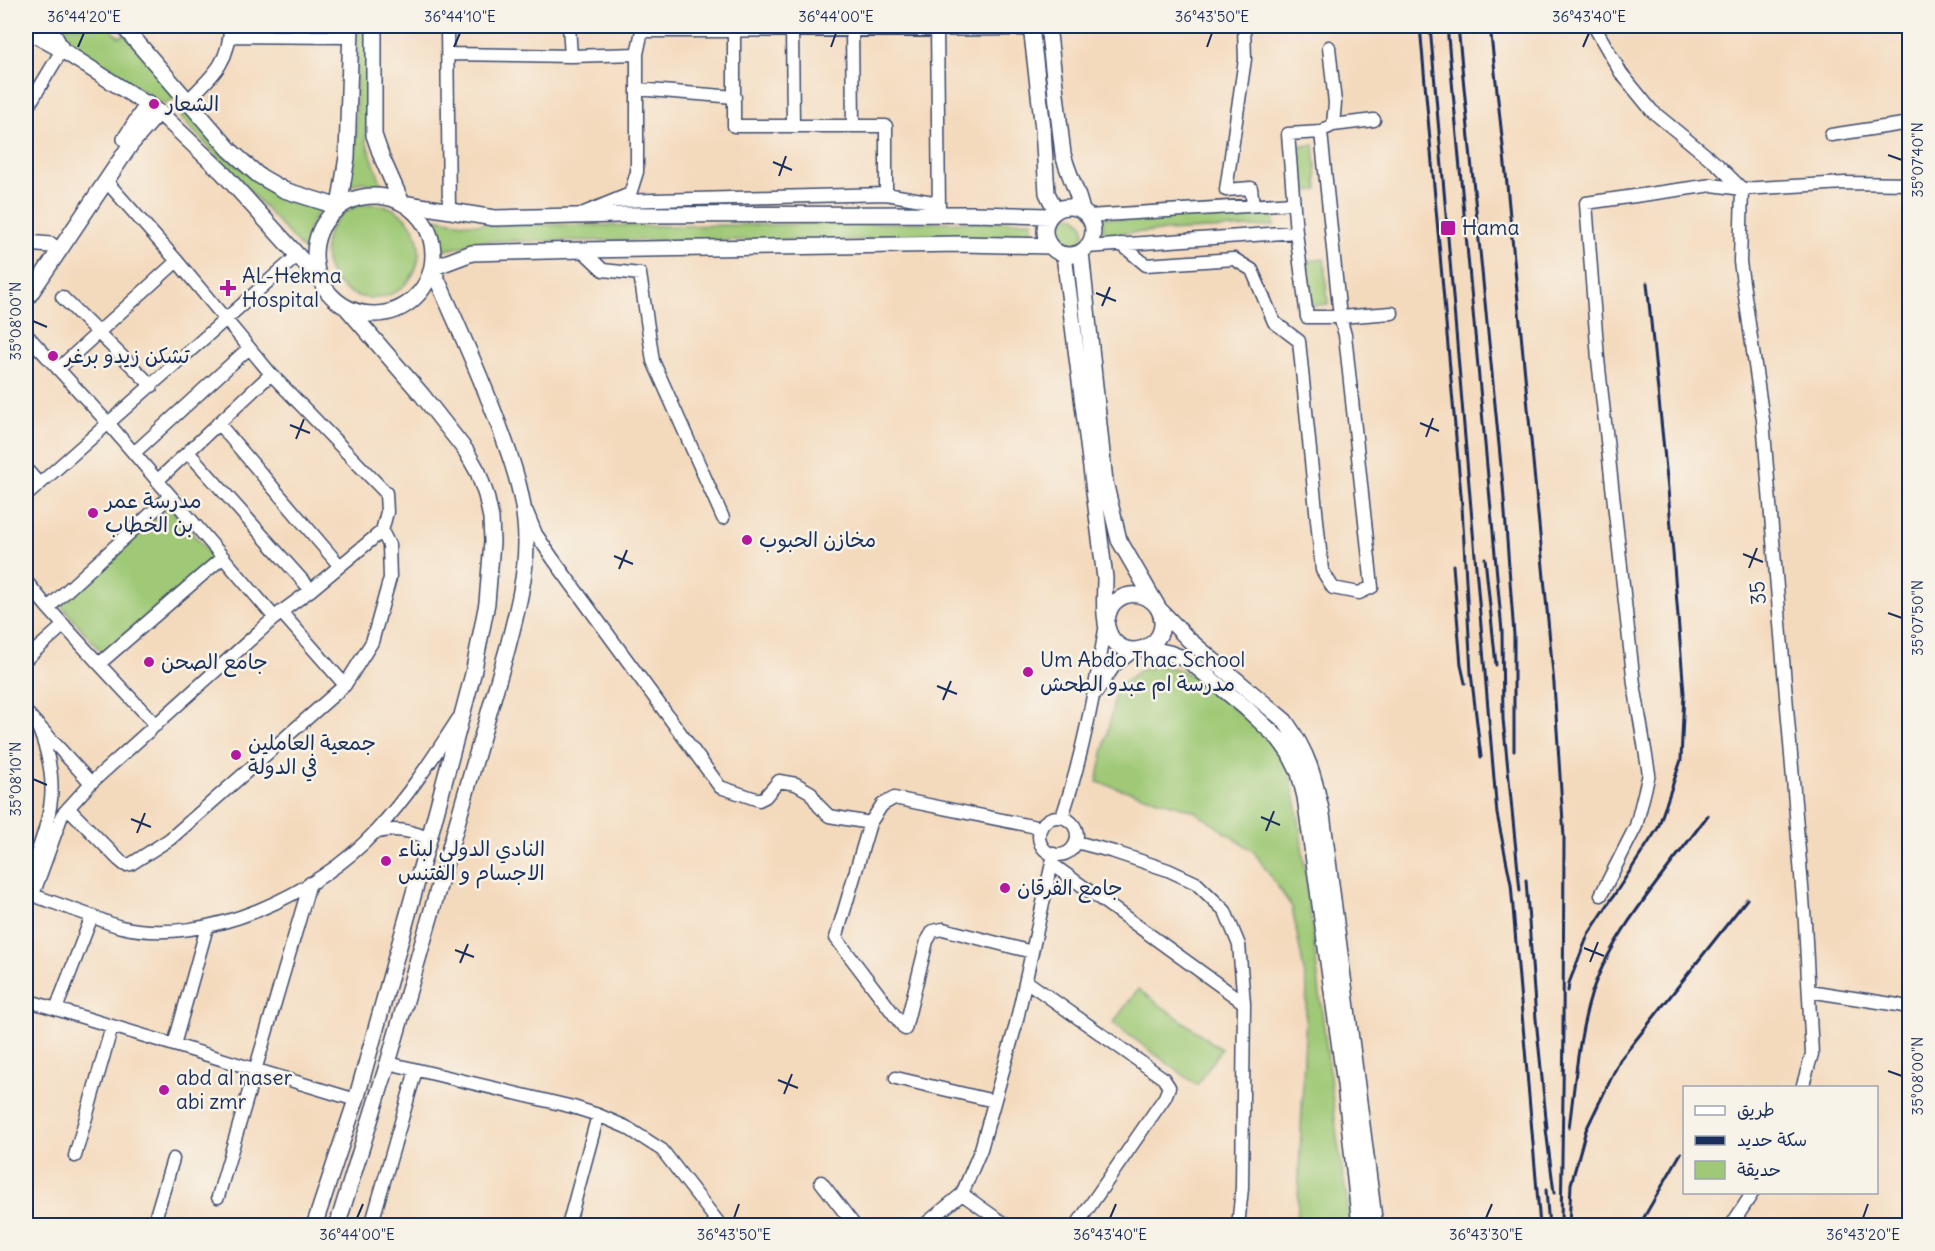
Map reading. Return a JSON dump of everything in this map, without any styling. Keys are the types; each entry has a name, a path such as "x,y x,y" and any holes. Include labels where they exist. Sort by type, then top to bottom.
{"main road":[{"path":"49,26 62,50"},
{"path":"123,26 230,150 258,175 284,190 339,207"},
{"path":"346,307 363,314 381,314 399,309 414,299 425,285 432,268 433,249 428,231 417,215 402,203 374,135 374,26"},
{"path":"1048,26 1063,154 1068,173 1091,222 1093,235 1084,250 1105,482 1119,540 1159,609 1162,621 1160,633 1155,642 1141,649"},
{"path":"1031,27 1043,129 1047,193 1053,214 1045,231 1050,246"},
{"path":"26,30 154,108 222,172 320,280 331,296 346,307 422,395 466,451 486,495 491,518 492,542 487,603 473,674 356,1100 314,1226"},
{"path":"339,207 347,158 351,32"},
{"path":"26,300 154,108"},
{"path":"26,282 154,108"},
{"path":"1022,215 1047,193"},
{"path":"320,280 315,260 316,240 324,222 339,207 353,199 370,196 387,197 402,203 494,219 939,209 1022,215 1053,214 1069,207 1085,213"},
{"path":"26,243 51,245"},
{"path":"432,268 472,253 582,249 962,244 1050,246 1064,255 1084,250"},
{"path":"1064,255 1105,578 1106,624 1110,636 1115,643 1126,649 1169,653 1188,660 1279,739 1290,753 1299,773 1305,797 1345,1084 1360,1226"},
{"path":"336,1226 388,1063 518,606 526,553 523,500 514,466 477,369 432,268"},
{"path":"1106,624 1109,610 1115,602 1126,596 1139,595 1149,599 1189,640 1285,721 1296,737 1313,772 1322,814 1375,1226"}],"street":[{"path":"447,26 448,211"},
{"path":"569,26 571,56"},
{"path":"1245,26 1245,59 1226,190 1251,188 1253,206"},
{"path":"1594,26 1621,73 1652,111 1719,166 1742,189"},
{"path":"617,201 886,194 939,209 937,27"},
{"path":"573,217 630,194 637,172 637,54 643,28 1031,27"},
{"path":"734,28 734,126 886,126 886,194"},
{"path":"792,28 793,126"},
{"path":"852,28 853,126"},
{"path":"187,101 220,69 230,31 351,32"},
{"path":"1329,47 1335,103 1333,125"},
{"path":"26,110 62,50"},
{"path":"448,54 571,56 637,54"},
{"path":"637,89 735,97"},
{"path":"1374,120 1333,125 1321,132 1288,134 1293,203 1306,317 1392,314"},
{"path":"1831,135 1910,123"},
{"path":"1121,244 1146,266 1234,259 1252,270 1274,322 1299,341 1322,570 1333,588 1359,592 1372,587 1321,132"},
{"path":"28,891 57,826 68,808 91,783 278,615 382,531 387,512 386,494 271,374 177,261 106,181"},
{"path":"1601,896 1636,826 1649,774 1630,649 1598,359 1586,203 1712,185 1742,189 1845,183 1910,184"},
{"name":"35","path":"1742,189 1740,262 1763,420 1805,923 1812,1053 1803,1086"},
{"path":"1085,213 1293,203"},
{"path":"1084,250 1121,244 1296,232"},
{"path":"582,249 603,270 640,274 653,362 723,518"},
{"path":"26,496 297,256"},
{"path":"58,369 177,261"},
{"path":"62,297 152,386"},
{"path":"26,334 108,423 223,557 345,685"},
{"path":"134,453 249,348"},
{"path":"157,481 271,374"},
{"path":"218,423 339,566"},
{"path":"188,452 311,590"},
{"path":"26,469 39,484"},
{"path":"48,608 170,496"},
{"path":"523,500 536,534 547,551 720,786 759,800 765,797 779,781 796,784 810,792 829,816 870,823"},
{"path":"68,808 118,860 125,865 131,864 170,839 345,685 372,642 390,578 389,545 382,531"},
{"path":"99,664 223,557"},
{"path":"26,581 156,725"},
{"path":"1062,817 1069,797 1093,696 1106,624"},
{"path":"26,659 64,625"},
{"path":"1093,696 1114,666 1141,649"},
{"path":"26,712 91,783"},
{"path":"28,891 121,927 166,931 207,927 273,902 310,884 374,832 437,752 462,713"},
{"path":"28,891 48,823 53,791 50,760 38,727"},
{"path":"1032,952 943,929 933,931 927,941 904,1029 836,938 870,823 882,805 894,798 1041,828"},
{"path":"1053,859 1066,853 1076,842 1075,827 1062,817 1051,818 1041,828 1042,845 1053,859 1244,1003"},
{"path":"374,832 398,830 414,832 429,838"},
{"path":"1076,842 1168,870 1196,883 1225,911 1239,945 1244,1003 1242,1188 1238,1226"},
{"path":"923,1226 962,1194 981,1149 1015,1028 1053,859"},
{"path":"218,1197 310,884"},
{"path":"56,1010 92,916"},
{"path":"174,1045 207,927"},
{"path":"1026,981 1163,1078 1169,1087 1165,1097 1076,1226"},
{"path":"1809,991 1910,1008"},
{"path":"26,1000 356,1100"},
{"path":"75,1156 111,1026"},
{"path":"388,1063 534,1097 598,1115 626,1127 662,1150 721,1226"},
{"path":"371,1226 416,1070"},
{"path":"896,1078 994,1101"},
{"path":"568,1226 598,1115"},
{"path":"153,1226 173,1159"},
{"path":"821,1182 855,1226"},
{"path":"962,1194 1005,1225"},
{"path":"1731,1226 1752,1194"}],"green space":[{"path":"58,26 108,26 119,37 125,34 171,89 173,99 166,104 162,103 87,57"},
{"path":"357,26 366,26 366,141 382,186 361,182 349,186 356,137"},
{"path":"186,111 235,164 275,194 322,209 309,229 306,253 181,118"},
{"path":"1314,145 1318,190 1302,191 1298,146"},
{"path":"372,204 390,208 405,218 415,233 419,251 415,269 405,284 390,294 372,298 354,294 339,284 329,269 325,251 329,233 339,218 354,208"},
{"path":"1273,210 1274,226 1121,233 1102,238 1104,225 1100,217 1120,219"},
{"path":"1069,216 1079,221 1084,231 1079,241 1069,246 1059,241 1054,231 1059,221"},
{"path":"433,218 471,224 664,226 1032,221 1032,239 487,241 441,251"},
{"path":"1324,259 1328,304 1312,306 1308,261"},
{"path":"169,507 215,559 102,653 61,605"},
{"path":"1157,665 1181,670 1207,686 1266,736 1288,765 1298,813 1338,1144 1351,1225 1297,1225 1307,987 1292,907 1254,852 1192,810 1097,782 1117,687 1139,671"},
{"path":"1138,989 1221,1049 1197,1085 1113,1023"}],"railway":[{"path":"1420,26 1462,506 1471,673 1481,757"},
{"path":"1430,26 1497,814 1511,884 1540,1226"},
{"path":"1447,26 1502,631 1503,719 1520,891"},
{"path":"1458,26 1503,486 1514,635 1514,751"},
{"path":"1490,26 1554,684 1564,837 1563,1035"},
{"path":"1568,991 1588,935 1658,828 1681,760 1684,693 1668,489 1647,283"},
{"path":"1485,558 1496,665"},
{"path":"1453,565 1461,665 1465,683"},
{"path":"1569,1128 1583,1025 1601,969 1628,923 1708,815"},
{"path":"1526,880 1547,1128"},
{"path":"1569,1226 1571,1184 1586,1130 1620,1060 1747,899"},
{"path":"1561,1226 1564,1027"},
{"path":"1545,1121 1554,1193"},
{"path":"1639,1226 1681,1153"},
{"path":"1546,1190 1549,1226"}],"place":[{"name":"الشعار","path":"154,104"},
{"name":"Hama","path":"1448,228"},
{"name":"AL-Hekma Hospital","path":"228,288"},
{"name":"تشكن زيدو برغر","path":"53,356"},
{"name":"مدرسة عمر بن الخطاب","path":"93,513"},
{"name":"مخازن الحبوب","path":"747,540"},
{"name":"جامع الصحن","path":"149,662"},
{"name":"Um Abdo Thac School مدرسة ام عبدو الطحش","path":"1028,672"},
{"name":"جمعية العاملين في الدولة","path":"236,755"},
{"name":"النادي الدولي لبناء الاجسام و الفتنس","path":"386,861"},
{"name":"جامع الفرقان","path":"1005,888"},
{"name":"abd al naser abi zmr","path":"164,1090"}]}
